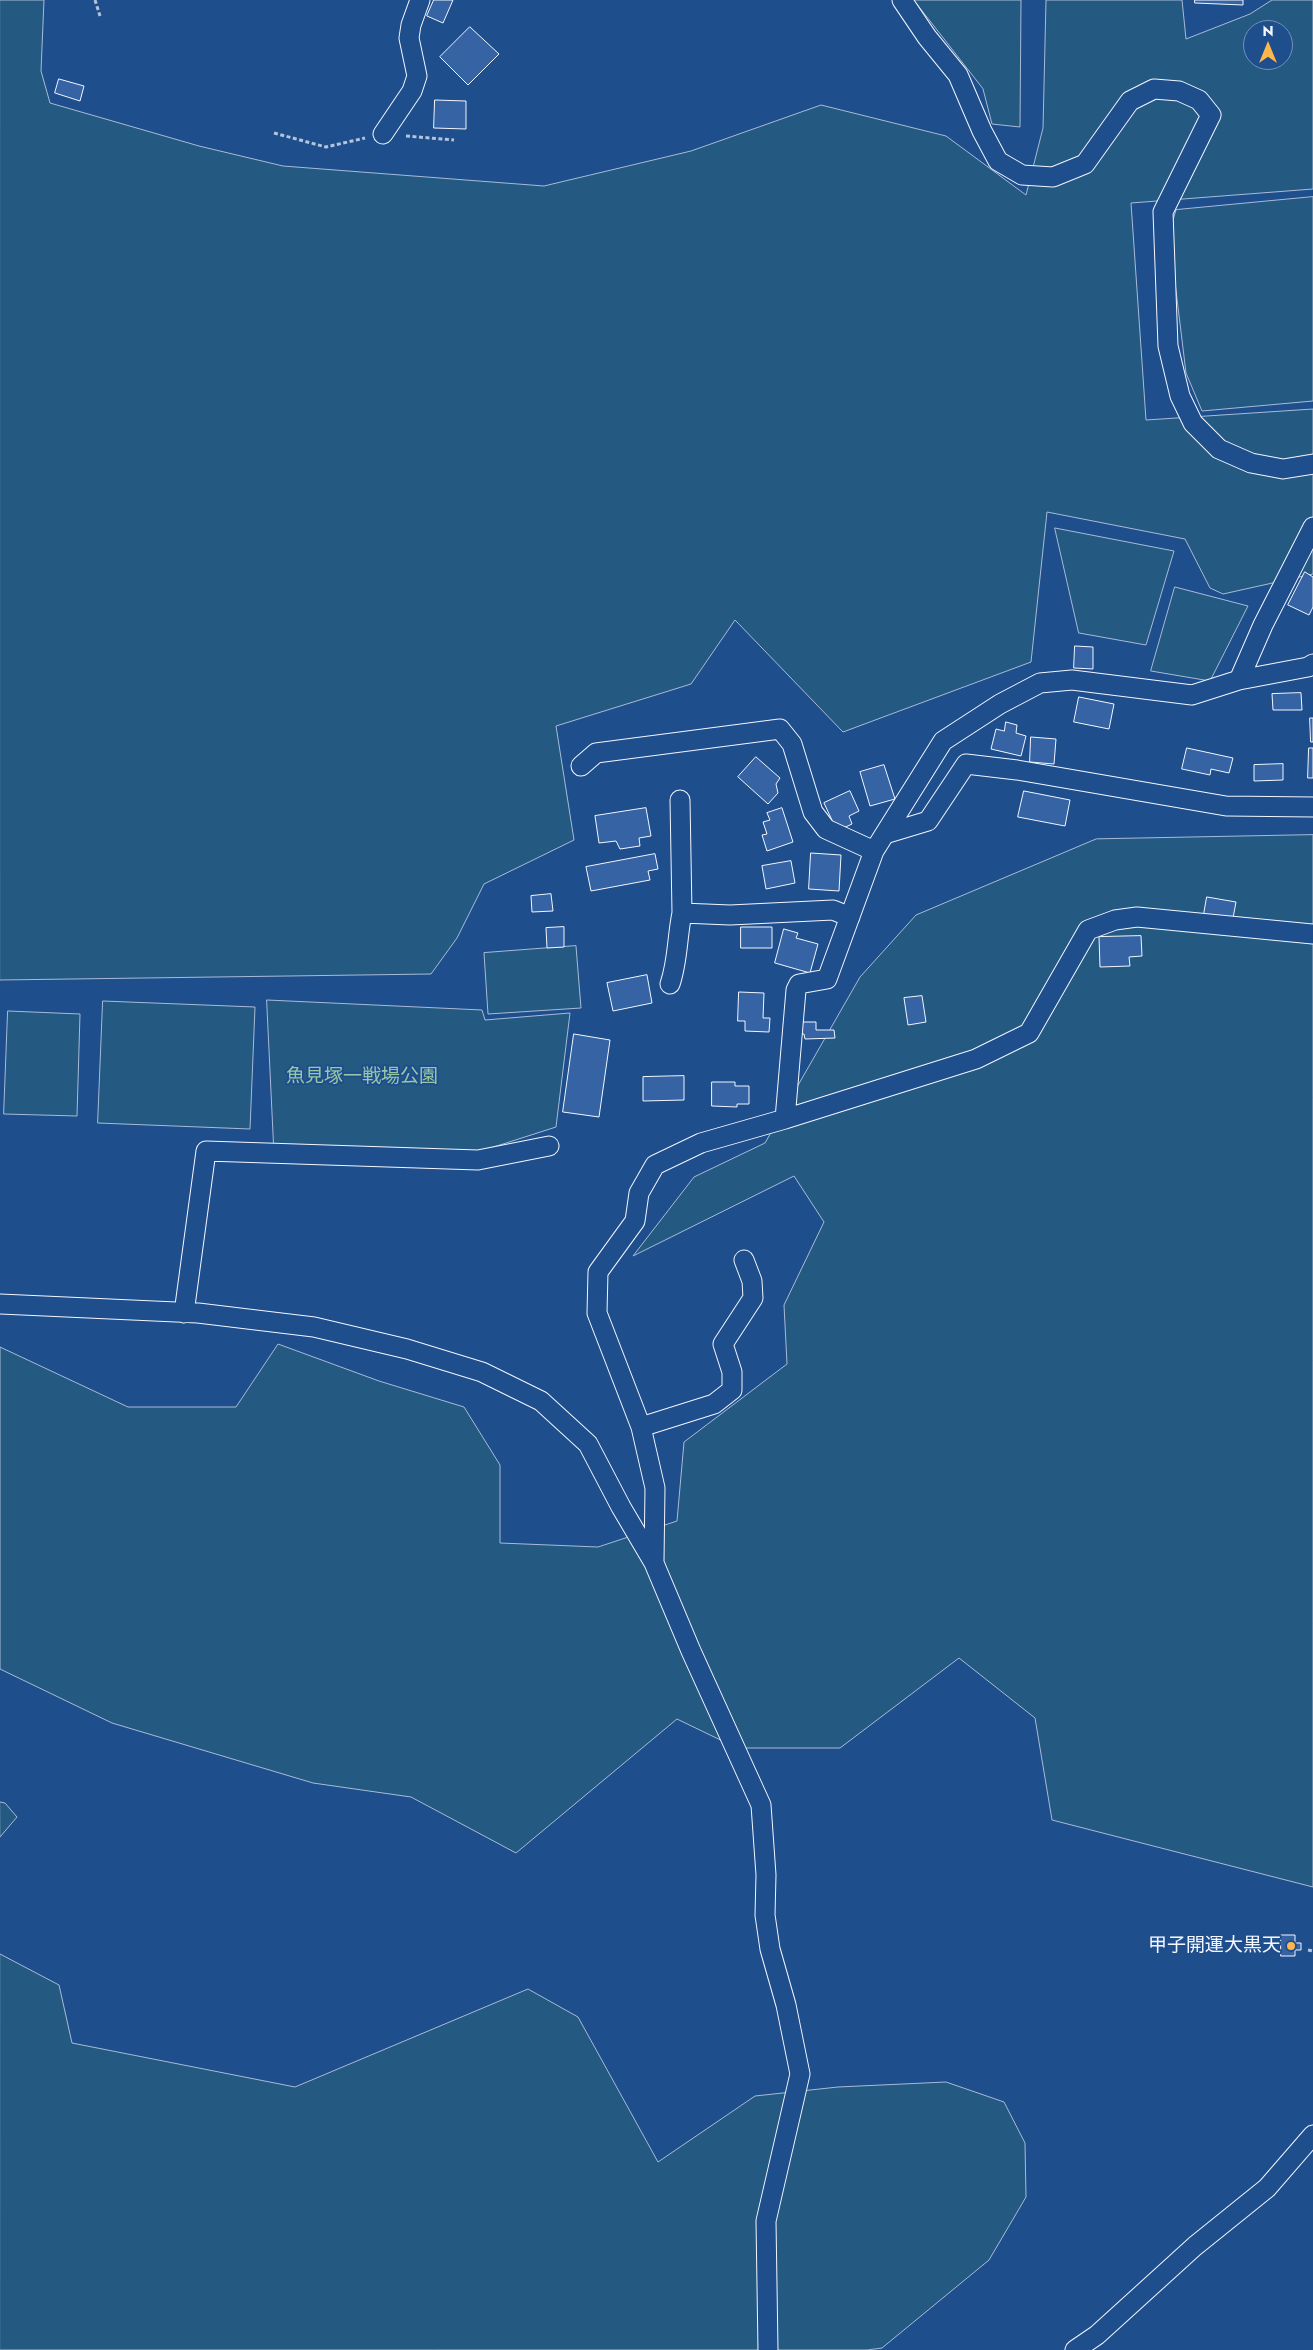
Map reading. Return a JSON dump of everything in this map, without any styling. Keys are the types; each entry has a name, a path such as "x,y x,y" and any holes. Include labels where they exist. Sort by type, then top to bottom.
{"street":[{"path":"383,134 412,91 417,76 409,38 411,25 420,0"},
{"path":"902,0 927,37 958,75 982,131 998,161 1022,175 1053,177 1085,164 1130,101 1154,88 1179,91 1199,100 1211,115 1163,212 1168,346 1180,396 1193,423 1219,449 1251,463 1282,469 1313,464"},
{"path":"1238,680 1263,625 1313,527"},
{"path":"785,1119 796,990 799,984 827,979 874,851 943,741 1000,704 1040,683 1072,680 1192,695 1238,680 1308,667 1313,664"},
{"path":"582,766 596,754 780,729 792,744 813,812 826,829 874,851"},
{"path":"885,834 928,821 966,764 1017,770 1226,806 1313,807"},
{"path":"670,984 676,966 678,930 682,913 680,800"},
{"path":"682,913 730,914 833,910 850,917"},
{"path":"654,1562 654,1488 641,1427 597,1313 598,1272 635,1221 639,1193 655,1165 701,1143 785,1119 976,1059 1029,1033 1088,930 1115,920 1136,917 1313,934"},
{"path":"184,1313 206,1151 478,1160 549,1146"},
{"path":"641,1427 714,1404 732,1390 732,1372 723,1344 753,1298 752,1280 744,1260"},
{"path":"0,1304 184,1313 314,1327 407,1349 482,1372 541,1402 588,1444 654,1562 691,1651 761,1806 766,1875 765,1915 770,1949 786,2005 800,2074 766,2220 768,2350"},
{"path":"1075,2350 1097,2335 1195,2246 1267,2188 1313,2135"}],"path":[{"path":"95,0 100,16"},
{"path":"1308,1950 1313,1951"}],"green space":[{"path":"0,0 44,0 41,71 50,103 199,146 283,166 544,186 691,151 821,105 946,136 1026,195 1043,128 1046,0 1182,0 1186,39 1250,14 1272,0 1313,0 1313,189 1131,203 1146,420 1313,409 1313,574 1223,594 1210,588 1185,539 1047,512 1031,662 843,732 735,620 691,684 556,726 574,840 484,884 457,938 431,974 0,980"},
{"path":"914,0 1021,0 1020,127 992,124 983,89"},
{"path":"1313,197 1313,401 1202,411 1186,373 1169,233 1176,210"},
{"path":"1055,528 1174,551 1146,645 1079,633"},
{"path":"1175,587 1248,606 1210,681 1151,671"},
{"path":"1313,835 1313,1887 1052,1820 1035,1718 959,1658 840,1748 737,1748 677,1719 516,1853 411,1797 313,1783 112,1723 0,1669 0,1347 128,1407 236,1407 278,1344 379,1381 464,1407 500,1465 500,1543 598,1547 677,1521 684,1442 787,1364 784,1305 824,1222 794,1176 633,1256 694,1177 765,1143 860,977 916,915 1096,839"},
{"path":"576,946 581,1008 488,1014 484,953"},
{"name":"魚見塚一戦場公園","path":"267,1000 482,1010 485,1020 570,1013 556,1127 478,1152 274,1146"},
{"path":"103,1001 255,1007 250,1129 98,1123"},
{"path":"8,1011 80,1014 77,1116 4,1114"},
{"path":"0,1802 5,1803 17,1817 0,1837"},
{"path":"0,1954 59,1985 72,2043 295,2087 528,1989 578,2017 658,2162 755,2096 838,2087 946,2082 1004,2102 1025,2143 1026,2197 989,2260 882,2348 867,2350 0,2350"}],"building":[{"path":"434,0 453,0 443,23 427,16"},
{"path":"1195,0 1243,0 1243,5 1195,3"},
{"path":"470,27 499,54 468,85 440,57"},
{"path":"59,79 84,86 80,101 55,93"},
{"path":"435,100 466,101 466,129 434,128"},
{"path":"1305,572 1313,577 1313,607 1309,615 1288,605"},
{"path":"1075,646 1093,647 1093,669 1074,668"},
{"path":"1301,693 1302,710 1273,710 1272,694"},
{"path":"1079,697 1114,704 1109,729 1074,722"},
{"path":"1310,718 1313,718 1313,742 1311,742"},
{"path":"1006,722 1017,725 1016,733 1026,736 1021,756 991,749 996,729 1004,731"},
{"path":"1031,737 1056,739 1054,764 1030,762"},
{"path":"1187,748 1233,758 1229,773 1211,769 1210,775 1182,769"},
{"path":"1309,748 1313,748 1313,778 1308,778"},
{"path":"756,757 780,778 776,784 778,793 768,804 738,777"},
{"path":"1283,764 1283,780 1254,781 1254,765"},
{"path":"884,765 895,799 870,806 860,772"},
{"path":"850,791 859,811 849,816 852,824 837,831 824,803"},
{"path":"1024,791 1070,800 1065,826 1018,817"},
{"path":"646,808 651,836 639,838 640,846 620,849 616,841 599,843 595,816"},
{"path":"782,808 793,842 767,851 762,835 767,834 763,822 770,820 767,813"},
{"path":"811,853 841,855 839,891 809,889"},
{"path":"655,854 658,869 648,871 650,880 591,891 586,867"},
{"path":"791,861 795,883 766,889 762,866"},
{"path":"551,894 553,911 532,912 531,896"},
{"path":"1207,897 1236,902 1233,918 1204,914"},
{"path":"564,927 564,947 547,948 546,928"},
{"path":"741,927 772,927 772,948 741,948"},
{"path":"784,929 798,933 796,938 818,944 810,973 775,963"},
{"path":"1141,936 1142,956 1129,957 1130,966 1100,967 1099,937"},
{"path":"647,975 652,1003 613,1011 607,983"},
{"path":"739,992 764,993 763,1018 770,1018 769,1032 745,1031 745,1021 738,1021"},
{"path":"922,996 926,1022 908,1025 904,998"},
{"path":"799,1022 816,1022 816,1030 834,1030 835,1038 805,1039 804,1034 799,1034"},
{"path":"574,1034 610,1040 599,1117 563,1112"},
{"path":"684,1076 684,1100 643,1101 643,1077"},
{"path":"712,1082 735,1082 735,1086 749,1086 749,1104 737,1104 737,1107 712,1106"},
{"name":"甲子開運大黒天","path":"1281,1935 1295,1935 1295,1943 1301,1943 1301,1950 1295,1950 1295,1956 1281,1956"}],"place":[{"name":"甲子開運大黒天","path":"1291,1946"}]}
